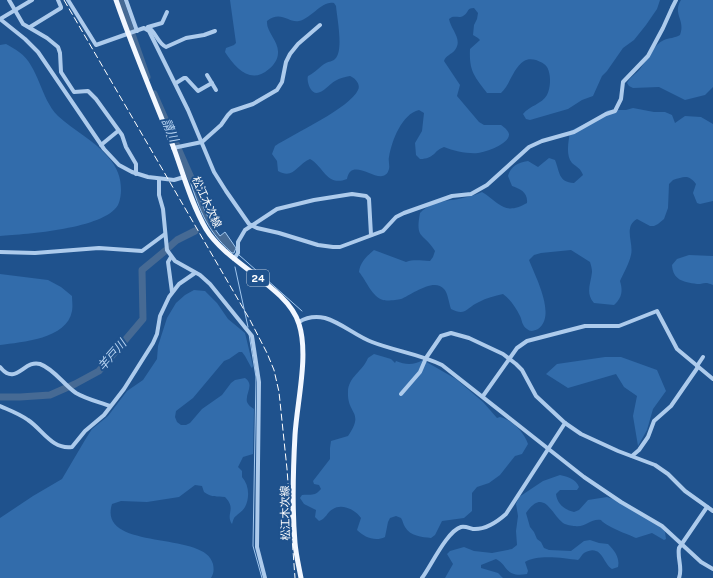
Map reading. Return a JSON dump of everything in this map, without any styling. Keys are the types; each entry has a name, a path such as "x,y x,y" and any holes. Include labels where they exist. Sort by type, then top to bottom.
{"main road":[{"name":"松江木次線","path":"116,0 128,34 175,148 184,177 207,229 219,245 234,259 279,295 288,305 299,322 302,334 302,354 295,435 294,487 295,545 301,578"}],"street":[{"path":"9,0 23,24 30,27 56,45 60,53 61,72 74,92 90,92 122,135 136,164 136,174"},
{"path":"32,0 0,19 25,38 38,52 100,145 119,165 136,174 174,180 184,177"},
{"path":"30,27 61,8 58,0"},
{"path":"68,0 96,45 162,23 167,12"},
{"path":"126,0 137,31"},
{"path":"146,28 151,33 176,83 218,179 249,224 257,228 318,245 340,247 383,231 396,217 404,213 452,196 471,194 487,185 530,147 542,140 574,132 606,114 615,111 621,99 624,82 648,56 664,28 676,0"},
{"path":"175,148 202,142 221,125 232,111 253,104 277,90 282,82 286,62 290,54 298,44 320,25"},
{"path":"146,28 155,33 163,46 166,47 186,38 204,35 215,30"},
{"path":"207,76 216,90"},
{"path":"176,83 185,78 198,92 212,83"},
{"path":"100,145 118,131"},
{"path":"159,178 159,194 163,209 167,250 171,257 179,264 205,279 216,290 252,336 259,382 257,547 265,578"},
{"path":"234,259 238,252 238,242 245,230 273,210 314,200 352,194 366,196 369,199 371,235"},
{"path":"0,252 35,253 99,248 142,251 165,234"},
{"path":"171,257 168,262 172,292"},
{"path":"0,406 27,419 54,443 70,447 74,445 84,431 104,415 124,389 153,343 157,334 160,316 172,292 179,284 195,273"},
{"path":"483,396 509,358 517,348 527,341 585,326 619,326 657,311 677,349 713,380"},
{"path":"299,322 310,317 325,318 336,322 373,343 426,358 450,370 596,485 662,526 701,562 713,569"},
{"path":"401,394 420,372 426,358 441,336 451,333 469,338 509,358 522,370 536,396 565,423 581,434 655,466 668,474 685,491 713,511"},
{"path":"632,456 639,450 648,437 654,421 671,406 698,367 703,357"},
{"path":"0,367 6,374 10,375 34,364 43,365 76,393 110,406"},
{"path":"422,578 430,568 439,550 448,538 458,529 463,527 479,529 486,527 506,514 565,423"},
{"path":"679,578 681,572 678,553 682,544 707,507"}],"shaded area":[{"path":"230,0 660,0 657,9 646,25 634,40 623,48 602,76 593,96 582,100 568,109 530,120 526,119 523,114 542,101 548,92 550,74 547,66 536,60 525,60 517,68 507,86 501,93 487,93 473,73 470,63 470,49 480,40 473,35 474,25 478,13 474,8 471,8 462,17 452,17 449,19 458,42 455,50 446,57 444,61 460,85 457,96 479,122 484,125 501,125 505,128 509,134 506,141 492,149 474,153 465,153 444,147 429,158 420,159 416,155 415,143 422,131 424,113 419,110 413,112 403,122 395,136 390,150 389,169 386,175 374,175 361,170 355,170 350,172 347,179 340,181 330,178 315,162 310,159 292,172 288,174 283,173 278,171 277,161 272,154 275,146 344,105 353,97 359,88 354,78 350,76 337,80 319,93 313,92 308,83 308,76 327,62 334,60 338,55 340,42 336,6 334,3 325,4 299,21 276,17 267,21 268,29 277,44 278,55 271,67 262,74 250,75 239,69 225,52 226,48 236,43"},
{"path":"681,0 713,0 713,87 705,95 685,100 659,87 633,88 629,86 627,83 628,81 640,69 660,42 680,35 681,25 678,9"},
{"path":"6,44 26,58 31,65 47,100 58,116 97,146 114,165 119,176 121,193 118,205 110,213 97,220 64,229 0,236 0,45"},
{"path":"633,108 654,112 665,112 672,115 675,123 685,116 701,117 713,124 713,201 700,204 697,203 693,193 696,184 691,179 686,177 673,180 669,184 668,208 664,219 654,226 650,226 637,219 631,226 631,255 620,281 622,291 620,297 614,305 594,303 589,292 592,272 590,262 571,250 541,253 534,255 529,260 543,296 545,306 543,323 538,329 532,331 529,331 524,326 515,307 503,294 485,299 463,312 460,312 451,309 445,291 440,286 434,285 422,288 401,299 392,300 383,300 372,292 359,272 362,262 374,250 406,262 415,260 430,261 433,257 435,251 419,232 420,213 425,208 436,203 469,197 482,192 498,204 507,208 519,207 527,203 526,196 521,190 512,186 508,176 513,167 528,161 538,167 549,158 555,160 560,176 565,181 574,183 583,175 570,160 568,147 570,131 597,118 608,110 626,110"},
{"path":"191,171 199,197 210,221 220,236 225,232 236,248 234,253 232,253 223,244 209,226 199,206 187,172"},
{"path":"689,255 713,256 713,285 683,281 674,274 672,265 677,259"},
{"path":"0,274 48,280 61,287 72,296 72,309 68,320 62,328 42,337 0,345"},
{"path":"194,290 205,291 217,303 228,319 245,333 253,366 252,368 242,352 239,352 224,361 193,398 176,411 175,417 177,422 181,425 186,425 190,423 202,409 222,395 235,380 245,378 248,381 250,386 247,395 247,402 254,409 253,454 243,457 238,467 242,471 242,477 247,487 247,503 243,510 234,518 232,524 230,520 231,508 225,497 210,495 204,492 202,486 195,485 179,497 147,502 121,501 112,504 112,519 120,529 136,535 192,547 206,554 213,564 214,571 211,578 0,578 0,518 62,479 92,429 108,416 127,391 143,380 157,359 158,346 167,318 176,303 185,295"},
{"path":"374,354 391,359 395,363 396,361 413,364 423,360 456,379 483,402 497,418 500,417 509,421 517,427 524,435 528,444 522,454 515,456 500,475 489,483 477,487 472,493 472,511 464,518 442,521 435,535 431,538 416,536 407,530 401,518 396,516 390,518 385,537 377,539 370,538 357,530 361,518 356,512 348,508 337,507 331,510 323,519 319,521 315,517 316,510 304,504 300,498 302,495 312,495 319,492 321,489 319,485 314,484 313,481 330,459 331,441 348,436 353,428 355,417 348,399 350,382 366,363 368,358"},
{"path":"605,357 621,357 657,370 666,391 653,409 647,430 638,446 633,416 637,396 624,387 616,374 568,388 546,374 557,364"},
{"path":"560,475 574,480 579,487 577,490 560,490 556,494 560,504 568,510 574,512 579,510 588,500 607,497 616,500 661,527 665,532 666,539 664,540 652,533 636,538 611,527 601,520 594,520 582,526 567,525 559,519 547,505 542,502 538,502 526,513 530,527 544,548 549,550 571,551 584,541 590,540 608,544 616,555 618,567 612,569 598,552 590,551 584,553 578,560 543,557 530,560 525,562 528,571 527,574 520,575 511,573 496,559 481,565 481,568 498,573 503,578 445,578 453,564 447,554 450,551 464,547 474,551 492,553 512,549 517,545 516,531 518,516 516,504 519,497 543,481"}],"waterway":[{"name":"請川","path":"120,0 147,77"},
{"name":"請川","path":"154,94 192,180"},
{"name":"羊戸川","path":"168,248 177,240 195,231"},
{"name":"羊戸川","path":"0,397 50,395 99,371 143,319 142,270 165,251"},
{"path":"239,255 302,311"},
{"name":"請川","path":"235,267 248,327"},
{"path":"249,334 256,377 253,546 262,578"}],"railway":[{"path":"64,0 250,320 274,370 279,392 287,469 295,578"}]}
